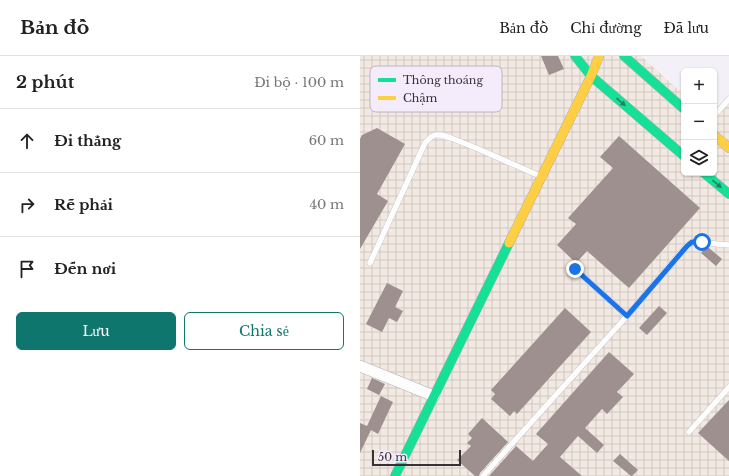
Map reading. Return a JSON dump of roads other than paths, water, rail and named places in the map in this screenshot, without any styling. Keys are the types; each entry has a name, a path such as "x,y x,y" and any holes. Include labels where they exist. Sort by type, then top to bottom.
{"street":[{"path":"575,56 591,76 681,153"},
{"path":"395,476 542,177 591,76 599,56"},
{"path":"624,56 681,106"},
{"path":"717,138 729,148"},
{"path":"708,176 729,194"},
{"path":"360,366 434,396"}],"lane":[{"path":"717,113 729,99"},
{"path":"370,263 425,143 431,137 441,135 451,138 542,177"},
{"path":"483,476 627,316 687,246 692,242 729,245"},
{"path":"575,269 627,316"},
{"path":"689,432 729,386"}]}
